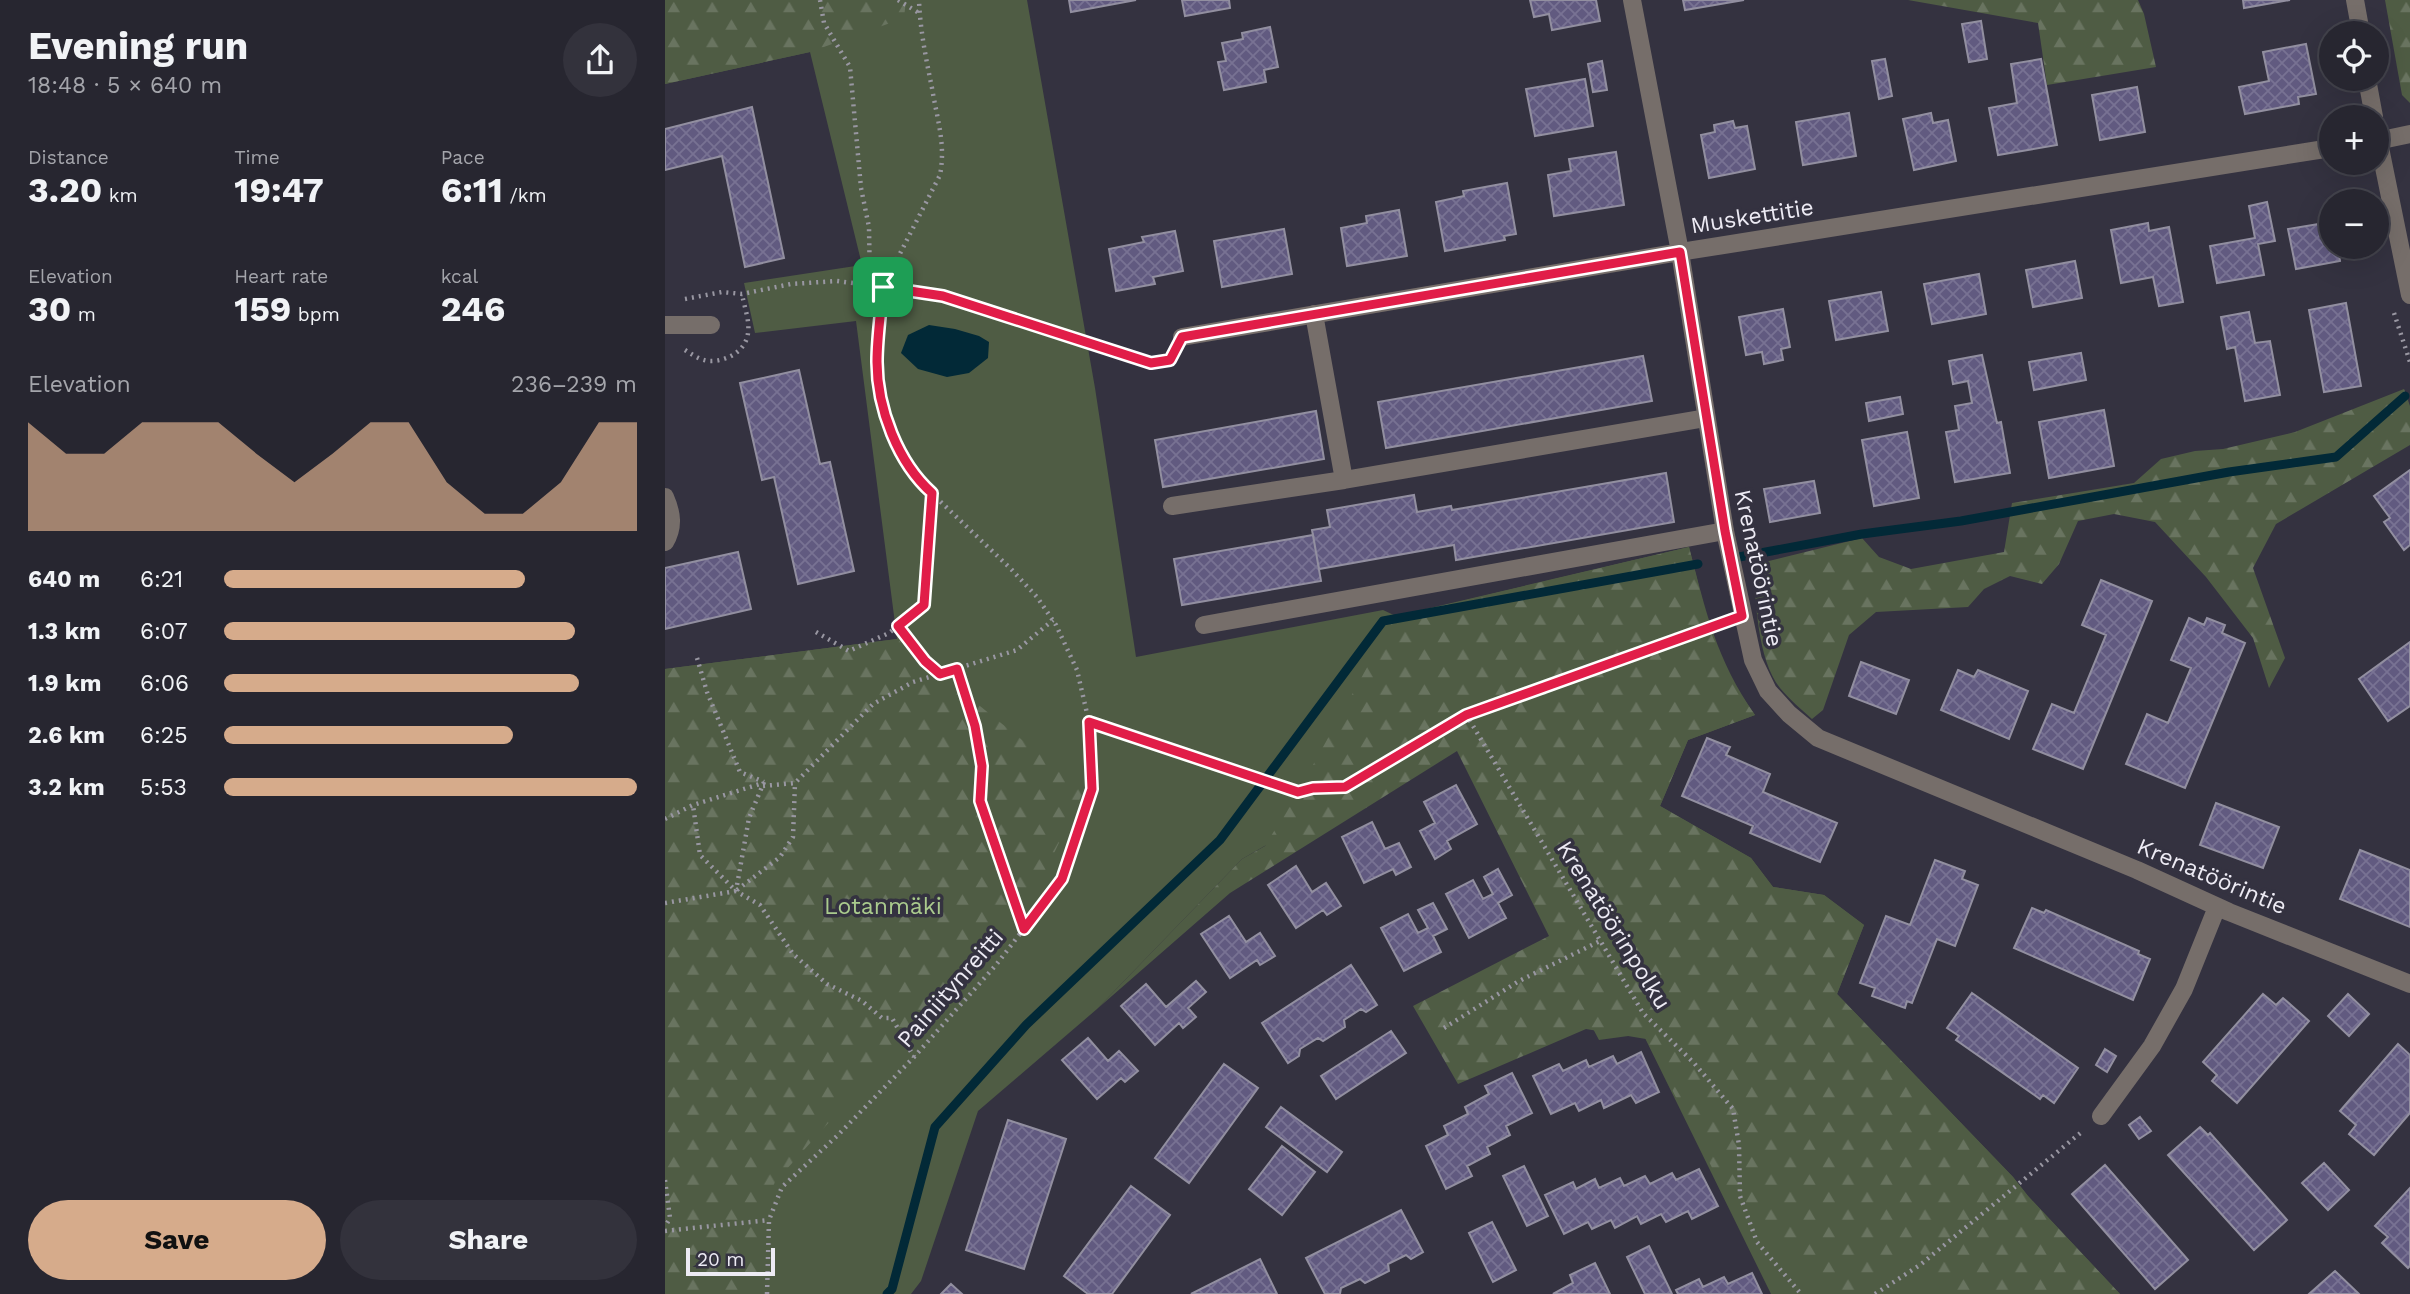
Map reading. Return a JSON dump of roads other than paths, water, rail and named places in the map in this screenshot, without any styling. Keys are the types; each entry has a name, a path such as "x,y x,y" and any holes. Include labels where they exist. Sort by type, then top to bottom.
{"street":[{"name":"Krenatöörintie","path":"1632,0 1680,252 1725,531 1753,660 1768,691 1789,714 1818,738 2137,870 2217,907 2410,984"},
{"path":"2355,0 2359,21"},
{"path":"2389,137 2410,134"},
{"name":"Muskettitie","path":"1182,337 1680,252 2319,150"},
{"path":"2385,175 2410,295"},
{"path":"1314,314 1344,480"},
{"path":"665,324 711,325"},
{"path":"1172,506 1344,480 1706,418"},
{"path":"665,497 672,517 671,529 665,542"},
{"path":"1204,625 1725,531"},
{"path":"2101,1116 2152,1046 2183,989 2217,907"}],"water":[{"path":"929,325 979,336 989,342 988,358 969,373 947,377 918,369 901,353 908,335"}],"waterway":[{"path":"1739,557 1862,534 1961,521 2229,472 2336,457 2405,396"},
{"path":"887,1294 892,1289 935,1127 1026,1025 1220,840 1383,621 1698,564"}],"park label":[{"name":"Lotanmäki","path":"883,906"}]}
